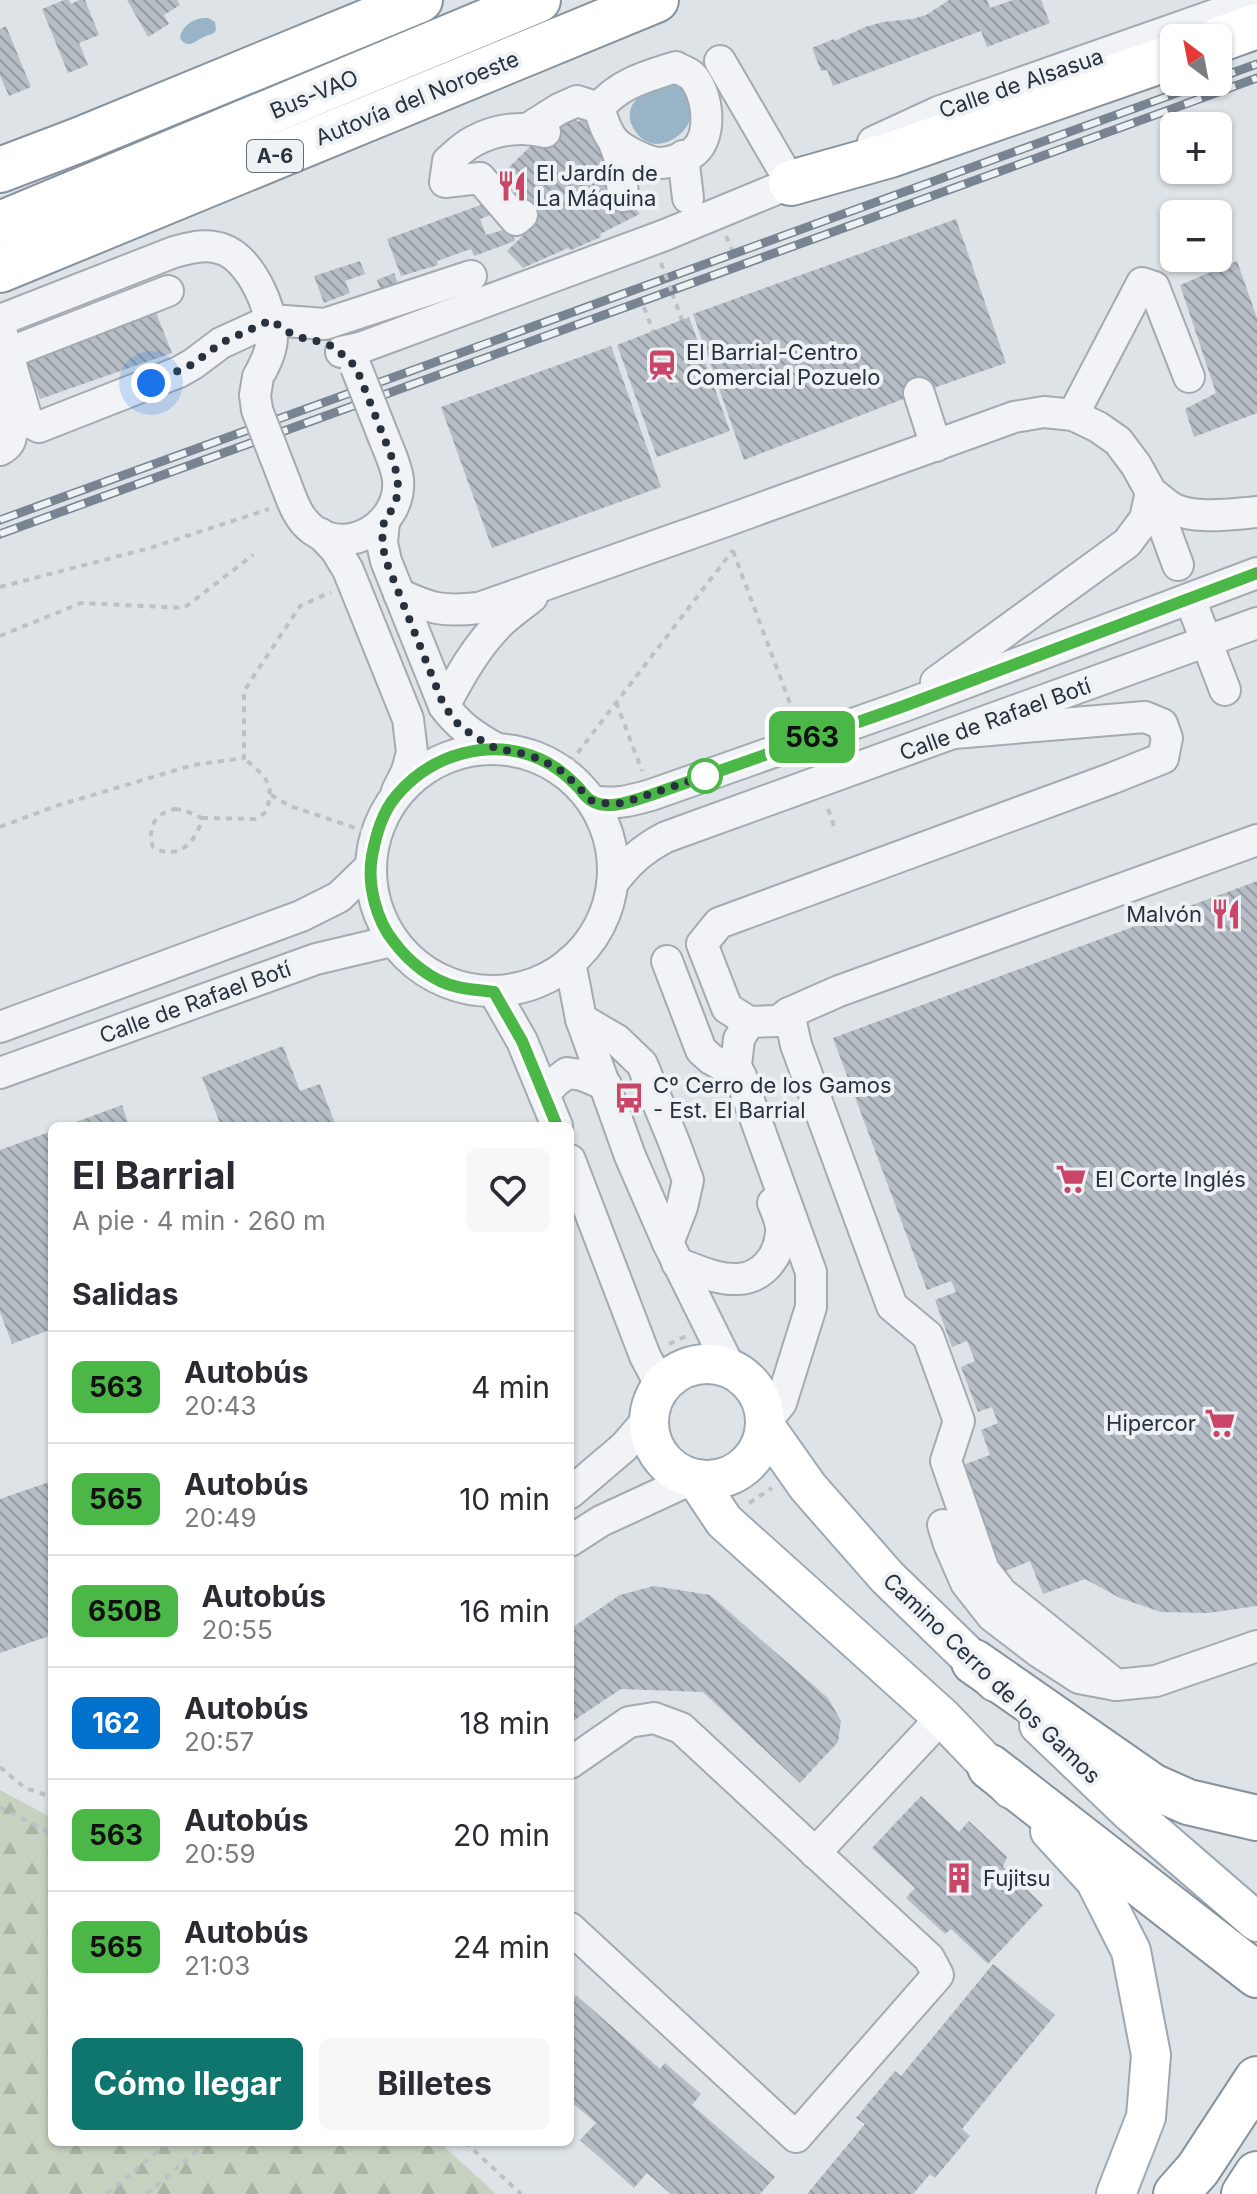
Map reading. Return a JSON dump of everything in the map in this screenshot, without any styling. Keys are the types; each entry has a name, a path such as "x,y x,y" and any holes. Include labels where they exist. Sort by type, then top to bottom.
{"highway":[{"path":"0,170 420,0"},
{"name":"Bus-VAO","path":"0,224 538,0"},
{"name":"Autovía del Noroeste","path":"0,270 656,0"},
{"path":"1232,35 1257,26"},
{"path":"791,183 916,146 1160,61"},
{"path":"974,1662 1152,1786 1188,1802 1257,1818"},
{"path":"990,1767 1257,1975"},
{"path":"1176,2194 1198,2169 1257,2079"},
{"path":"1244,2194 1257,2174"}],"main road":[{"path":"711,1364 730,1368 755,1389 763,1404 765,1424 760,1445 750,1461 735,1473 716,1479 695,1478 676,1471 665,1461 653,1441 652,1387 693,1366 711,1364"},
{"name":"Camino Cerro de los Gamos","path":"765,1424 808,1487 887,1577 1131,1813 1249,1915"},
{"path":"695,1478 724,1521 942,1717 1095,1880 1131,1951 1151,2055 1146,2117 1116,2194"}],"street":[{"name":"Calle de Alsasua","path":"348,359 366,353 393,336 665,235 791,183 938,112 1257,0"},
{"path":"720,61 791,183"},
{"path":"599,108 610,95 640,79 676,67 691,76 705,97 707,117 704,135 695,151 659,163 624,149 613,140"},
{"path":"522,215 516,220 480,178 445,182 448,161 473,141 504,130 537,130 559,109 577,101 599,108"},
{"path":"599,108 620,159 623,196"},
{"path":"683,156 688,198"},
{"path":"0,320 174,252 202,246 220,248 234,254 244,263 271,320 272,339 255,395 257,410 301,519 314,531 330,538 347,540 364,536 379,527 397,497 398,480 384,438 348,359 334,347 317,341 298,342 281,349 263,369"},
{"path":"168,291 4,340 26,416 31,423 39,427 179,372 221,343 271,320 325,324 471,276"},
{"path":"1073,415 1142,283 1154,287 1189,377"},
{"path":"271,320 288,332 310,341"},
{"path":"919,393 936,446"},
{"path":"0,397 12,430 12,439 0,450"},
{"path":"399,594 426,607 450,611 479,608 1014,417 1044,412 1073,415 1118,441 1151,492 1178,565"},
{"path":"1151,492 1172,508 1189,514 1257,512"},
{"path":"721,816 711,811 705,802 704,792 710,785 867,727 1127,543 1145,519 1151,492"},
{"path":"384,521 382,543 386,561 444,706 458,724 497,749"},
{"path":"321,534 336,550 348,570 408,719 411,735 412,752 407,771 376,835 370,867 375,905 392,941 420,969 455,987 494,992 535,984 570,962 591,940 605,913 612,884 610,842 592,801 563,772 540,759 517,752 482,749 449,757 419,773 395,797"},
{"name":"Calle de Rafael Botí","path":"592,801 623,803 651,795 891,710 1257,573"},
{"path":"444,706 467,663 487,638 503,621 553,582"},
{"path":"1190,599 1225,690"},
{"name":"Calle de Rafael Botí","path":"612,884 632,859 647,846 666,837 1257,623"},
{"path":"954,733 1145,717 1162,724 1167,738 1163,758 719,923 702,944 727,1008 749,1022 778,1021 839,991 1257,840"},
{"name":"Calle de Rafael Botí","path":"0,1027 301,916 339,897 370,867"},
{"name":"Calle de Rafael Botí","path":"0,1073 316,959 392,941"},
{"path":"667,961 701,1050 741,1076"},
{"path":"570,962 581,1019 630,1156 673,1253 730,1368"},
{"path":"494,992 522,1041 555,1122"},
{"path":"789,1013 796,1045 892,1306 928,1336 959,1421 946,1461 984,1570 1002,1593 1116,1685"},
{"path":"581,1019 617,1040 642,1064 674,1142 688,1180 673,1253"},
{"path":"749,1022 739,1039 736,1065 811,1272 811,1307 781,1403 765,1424"},
{"path":"544,1094 567,1073 582,1075 606,1085"},
{"path":"673,1253 714,1277 738,1279 757,1275 775,1256 781,1232 777,1212 746,1130"},
{"path":"574,1182 582,1227 652,1387 624,1447 574,1490"},
{"path":"574,1538 601,1521 695,1478"},
{"path":"943,1525 966,1583 992,1616 1079,1678 1116,1685 1156,1681 1257,1646"},
{"path":"815,1853 942,1717"},
{"path":"574,1760 629,1722 654,1718 681,1728 929,1958 938,1975 796,2137 574,1932"}],"path":[{"path":"726,236 733,252"},
{"path":"661,263 682,320"},
{"path":"644,307 653,331"},
{"path":"673,386 702,376"},
{"path":"0,587 150,548 269,509"},
{"path":"730,540 791,706"},
{"path":"563,772 733,550"},
{"path":"0,636 81,603 184,608 253,555"},
{"path":"202,818 195,837 183,847 164,853 153,847 150,832 153,821 168,810 184,810 202,818 255,819 266,812 271,795 267,779 244,758 244,691 300,606 338,589"},
{"path":"616,702 646,781"},
{"path":"0,827 56,806 193,765 244,758"},
{"path":"271,795 290,806 376,835"},
{"path":"828,809 836,832"},
{"path":"652,1387 708,1326"},
{"path":"724,1521 798,1469"},
{"path":"0,1767 25,1788 48,1796"},
{"path":"0,1807 48,1832"},
{"path":"107,2194 164,2146"},
{"path":"147,2194 202,2146"},
{"path":"469,2146 521,2194"}],"green space":[{"path":"0,1790 48,1816 48,2146 443,2146 496,2194 0,2194"}],"water":[{"path":"208,18 215,22 214,33 190,44 181,40 180,36 187,25 194,20"},
{"path":"673,84 687,94 693,106 691,119 673,139 660,144 647,142 631,122 633,105 645,92"}],"building":[{"path":"69,0 71,4 85,0 99,35 79,43 88,65 68,73 42,9"},
{"path":"127,0 177,0 180,5 164,15 169,24 148,37"},
{"path":"949,0 987,0 990,8 1013,0 1041,0 1050,23 987,47 981,31 833,86 827,70 821,71 812,48 865,27 926,15"},
{"path":"6,26 31,87 9,96 0,76 0,29"},
{"path":"571,107 577,122 590,115 618,184 606,189 614,197 623,196 640,214 600,234 601,237 523,268 507,251 536,223 513,210 509,194 523,181 509,167"},
{"path":"486,203 490,215 480,219 486,235 510,228 515,241 474,256 471,249 437,261 438,265 401,276 387,239"},
{"path":"956,219 1006,363 744,460 693,314"},
{"path":"360,261 365,274 345,281 350,293 324,303 314,276"},
{"path":"1237,261 1257,318 1257,413 1194,437 1185,409 1216,393 1180,285 1211,272 1232,272 1232,263"},
{"path":"394,273 400,289 383,296 377,280"},
{"path":"153,305 172,353 40,399 23,354"},
{"path":"689,317 730,431 657,457 617,345"},
{"path":"611,346 661,487 492,548 441,407"},
{"name":"El Corte Inglés","path":"1257,881 1257,1606 1208,1613 1161,1612 1120,1598 1085,1579 1043,1594 1030,1561 1003,1572 963,1465 990,1455 981,1430 998,1423 992,1407 978,1412 961,1367 975,1361 967,1341 952,1347 935,1300 956,1292 951,1281 927,1290 833,1038"},
{"path":"283,1046 300,1091 320,1084 334,1122 219,1122 202,1077"},
{"path":"122,1105 128,1122 76,1122"},
{"path":"48,1132 48,1330 12,1344 0,1312 0,1150"},
{"path":"48,1482 48,1636 0,1653 0,1499"},
{"path":"654,1586 710,1595 828,1698 841,1721 838,1742 800,1783 703,1692 621,1689 574,1720 574,1626 620,1595"},
{"name":"Fujitsu","path":"921,1796 959,1832 969,1821 1007,1857 1003,1867 1043,1905 988,1964 951,1929 945,1934 906,1898 915,1888 872,1848"},
{"path":"993,1964 1055,2015 962,2129 970,2136 935,2178 930,2174 913,2194 807,2194 865,2124 856,2118 895,2071 901,2076"},
{"path":"576,1995 660,2069 665,2063 701,2094 692,2105 775,2177 760,2194 671,2194 647,2173 634,2188 580,2140 596,2123 574,2104"}],"railway":[{"path":"1232,73 1257,64"},
{"path":"0,534 1257,78"},
{"path":"0,520 1168,96"}],"bus line":[{"name":"563","path":"555,1122 522,1041 494,992 455,987 420,969 392,941 375,905 370,867 377,830 395,797 419,773 449,757 482,749 497,749 540,759 563,772 592,801 623,803 904,706 1257,573"}],"place":[{"name":"El Jardín de La Máquina","path":"512,186"},
{"name":"El Barrial-Centro Comercial Pozuelo","path":"662,365"},
{"name":"Malvón","path":"1226,914"},
{"name":"Cº Cerro de los Gamos - Est. El Barrial","path":"629,1098"},
{"name":"El Corte Inglés","path":"1071,1179"},
{"name":"Hipercor","path":"1220,1423"},
{"name":"Fujitsu","path":"959,1878"}],"route":[{"path":"151,383 179,372 221,343 271,320 288,332 334,347 356,367 394,463 398,480 397,497 384,521 382,543 386,561 444,706 458,724 497,749 540,759 563,772 592,801 623,803 705,776"}]}
